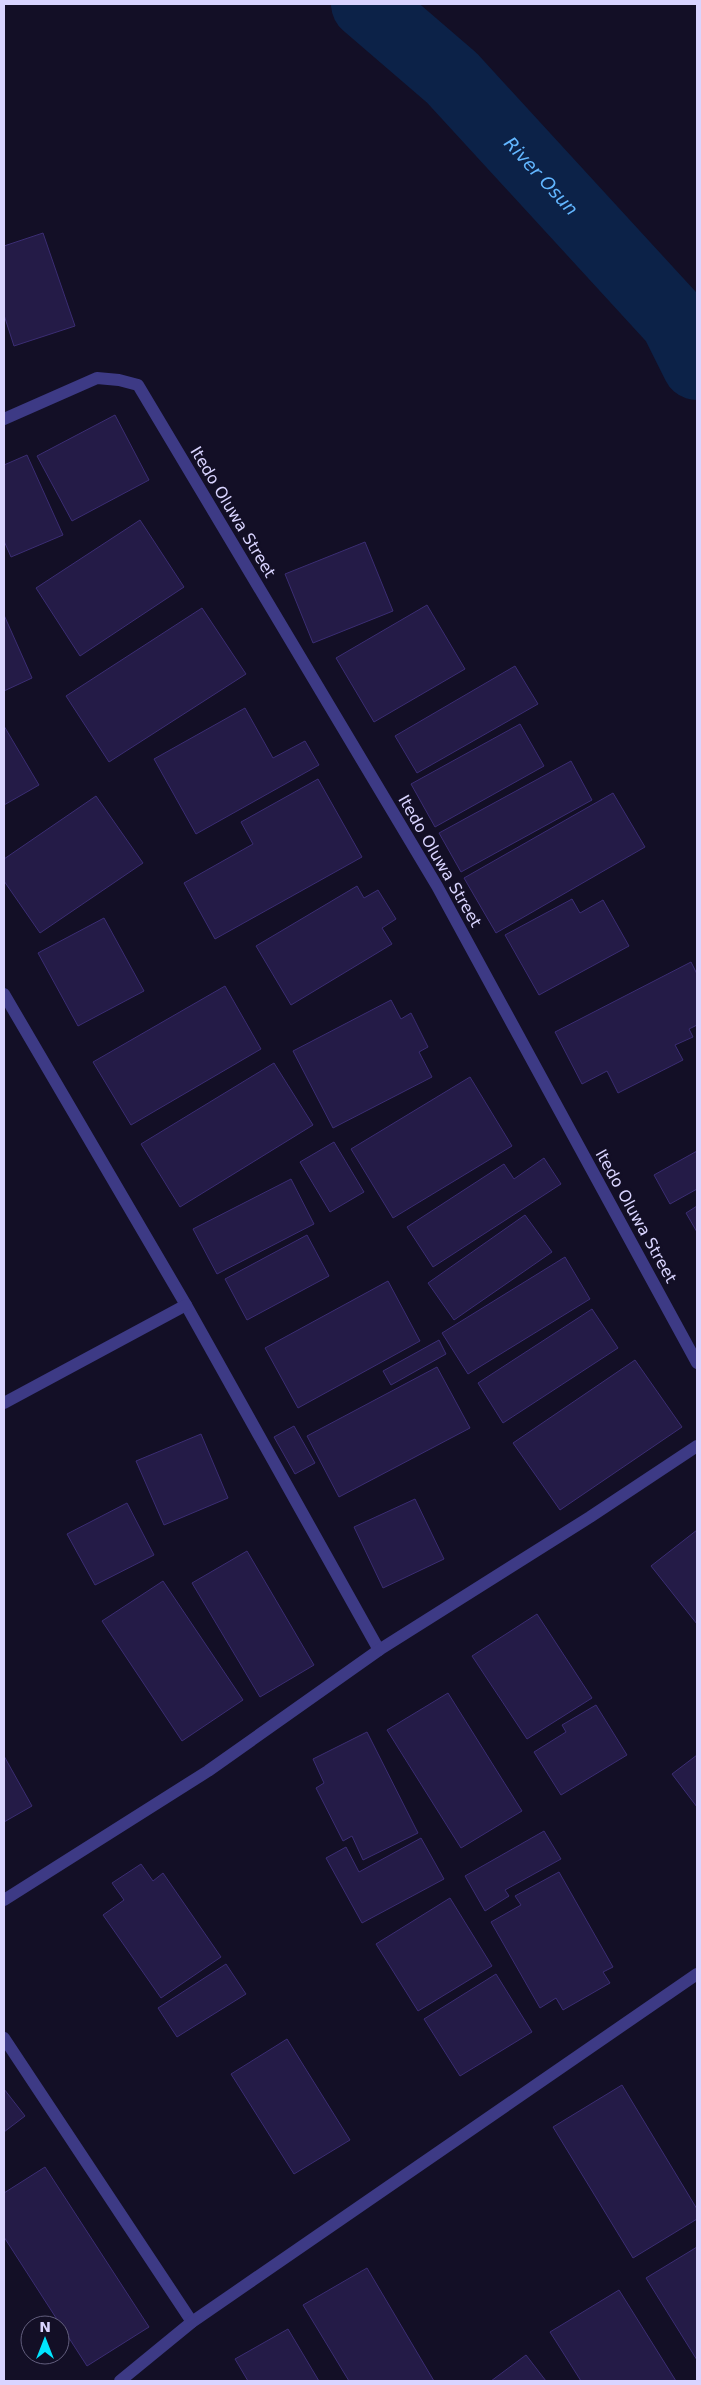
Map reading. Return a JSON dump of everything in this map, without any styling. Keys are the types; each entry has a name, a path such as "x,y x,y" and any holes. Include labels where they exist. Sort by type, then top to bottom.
{"street":[{"name":"Itedo Oluwa Street","path":"4,419 97,378 119,380 138,385 437,886 697,1363"},
{"path":"4,994 186,1305 379,1650"},
{"path":"4,1403 186,1305"},
{"path":"4,1900 208,1771 379,1650 590,1517 697,1446"},
{"path":"120,2381 192,2322 697,1974"},
{"path":"4,2038 192,2322"}],"building":[{"path":"43,233 75,326 14,346 4,315 4,246"},
{"path":"115,415 149,480 72,521 37,456"},
{"path":"27,455 63,535 11,557 4,541 4,465"},
{"path":"140,520 184,587 80,656 36,588"},
{"path":"365,542 393,611 313,643 285,574"},
{"path":"427,605 465,669 374,722 336,658"},
{"path":"202,608 246,674 109,762 66,696"},
{"path":"4,615 32,678 4,691"},
{"path":"515,666 538,704 417,773 395,736"},
{"path":"245,708 273,758 305,741 319,765 196,834 154,759"},
{"path":"520,724 544,766 435,827 411,784"},
{"path":"4,726 39,785 4,805"},
{"path":"571,761 592,800 461,872 439,833"},
{"path":"318,779 362,857 215,939 184,883 253,844 241,822"},
{"path":"613,793 645,847 496,933 464,878"},
{"path":"96,796 143,863 40,933 4,881 4,859"},
{"path":"357,886 364,898 378,890 396,919 382,928 392,944 291,1005 256,946"},
{"path":"572,899 580,913 603,900 629,946 539,995 505,935"},
{"path":"104,918 144,991 78,1026 38,953"},
{"path":"691,962 697,974 697,1025 689,1029 693,1037 675,1045 683,1060 618,1093 607,1071 582,1084 555,1032"},
{"path":"225,986 261,1049 131,1125 93,1062"},
{"path":"391,1000 401,1019 411,1013 428,1047 419,1052 432,1077 333,1128 293,1051"},
{"path":"274,1063 313,1125 180,1207 141,1144"},
{"path":"470,1077 512,1146 393,1218 351,1149"},
{"path":"334,1142 364,1192 330,1212 300,1162"},
{"path":"697,1151 697,1189 670,1204 654,1175"},
{"path":"544,1158 561,1184 433,1267 407,1227 504,1164 514,1179"},
{"path":"291,1179 314,1224 217,1274 193,1229"},
{"path":"697,1206 697,1232 686,1213"},
{"path":"525,1215 552,1252 454,1320 428,1283"},
{"path":"307,1235 329,1276 247,1320 225,1279"},
{"path":"565,1257 590,1299 468,1374 442,1333"},
{"path":"388,1281 420,1341 298,1408 265,1348"},
{"path":"592,1309 618,1348 503,1423 478,1383"},
{"path":"439,1340 446,1354 391,1385 383,1371"},
{"path":"635,1360 682,1427 560,1510 513,1443"},
{"path":"437,1367 470,1428 339,1497 307,1436"},
{"path":"294,1426 315,1463 295,1474 274,1437"},
{"path":"201,1434 228,1498 164,1525 136,1461"},
{"path":"415,1499 444,1559 383,1588 354,1527"},
{"path":"127,1503 154,1555 95,1585 67,1534"},
{"path":"697,1530 697,1624 651,1566"},
{"path":"247,1551 314,1665 260,1697 192,1583"},
{"path":"163,1581 243,1700 182,1741 102,1621"},
{"path":"537,1614 592,1698 527,1739 472,1656"},
{"path":"448,1693 522,1811 461,1848 387,1730"},
{"path":"596,1705 627,1755 561,1795 534,1752 566,1732 562,1725"},
{"path":"367,1732 418,1833 363,1860 352,1836 343,1841 316,1788 324,1783 313,1759"},
{"path":"697,1755 697,1807 672,1774"},
{"path":"4,1756 32,1806 4,1822"},
{"path":"544,1831 561,1859 505,1890 509,1896 485,1911 465,1876"},
{"path":"421,1838 444,1879 362,1923 326,1858 346,1847 359,1872"},
{"path":"141,1864 153,1881 163,1873 221,1957 161,1998 103,1915 124,1900 112,1883"},
{"path":"559,1872 613,1967 603,1972 610,1983 563,2010 556,1998 540,2008 491,1922 521,1905 515,1896"},
{"path":"450,1898 492,1966 418,2011 376,1944"},
{"path":"226,1964 246,1994 177,2037 158,2008"},
{"path":"496,1974 532,2032 460,2076 424,2019"},
{"path":"287,2039 350,2140 294,2174 231,2074"},
{"path":"622,2085 697,2209 697,2219 633,2258 553,2127"},
{"path":"4,2089 25,2116 4,2132"},
{"path":"45,2167 149,2327 87,2366 70,2340 70,2315 54,2315 4,2237 4,2193"},
{"path":"697,2247 697,2360 646,2278"},
{"path":"367,2268 434,2381 349,2381 303,2305"},
{"path":"619,2290 676,2381 581,2381 550,2332"},
{"path":"288,2329 319,2381 248,2381 235,2359"},
{"path":"526,2355 546,2381 491,2381"}],"waterway":[{"name":"River Osun","path":"366,4 452,78 675,321 697,365"}]}
